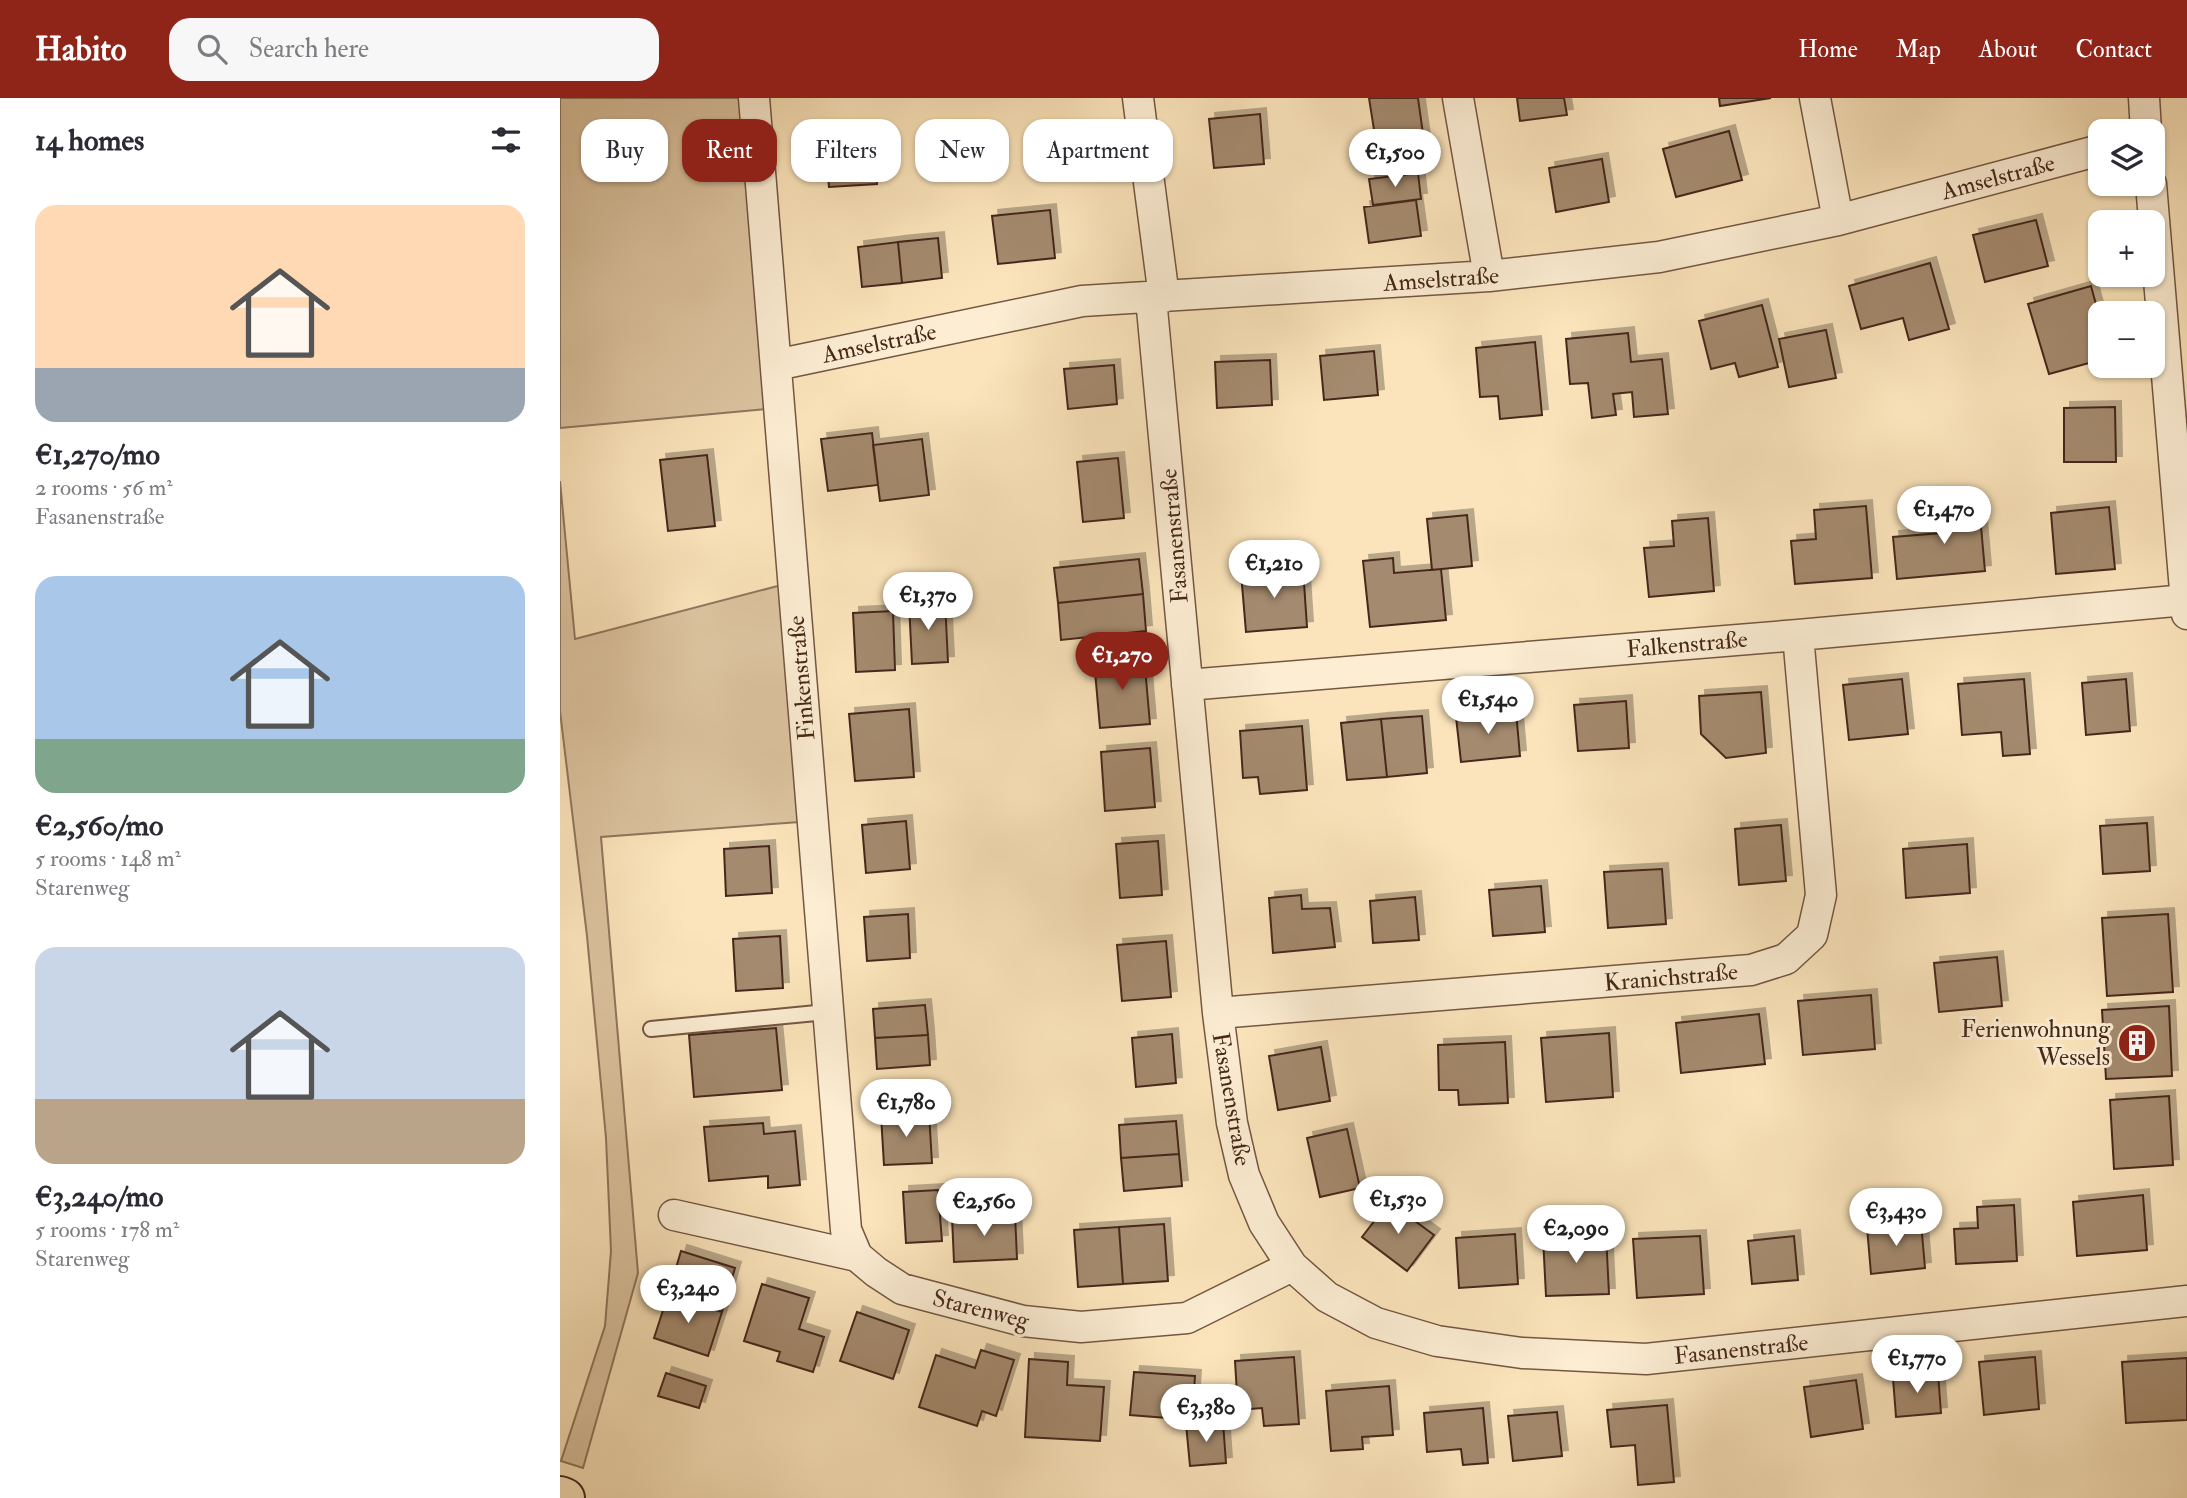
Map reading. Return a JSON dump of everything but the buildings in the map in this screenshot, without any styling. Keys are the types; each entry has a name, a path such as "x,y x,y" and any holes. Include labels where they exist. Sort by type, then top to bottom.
{"main road":[{"path":"560,1496 565,1498"}],"street":[{"name":"Finkenstraße","path":"754,98 846,1230 857,1256"},
{"name":"Fasanenstraße","path":"1138,98 1158,297 1187,685 1217,1013 1232,1124 1244,1175 1264,1223 1292,1266 1327,1297 1376,1323 1437,1341 1522,1353 1646,1359 2187,1301"},
{"path":"1458,98 1489,276"},
{"path":"1815,98 1838,220"},
{"path":"2144,98 2145,119"},
{"name":"Amselstraße","path":"776,365 1082,301 1489,276 1659,257 1838,220 2088,152"},
{"path":"2152,196 2177,397 2186,607"},
{"name":"Falkenstraße","path":"1187,685 1798,635 2186,607"},
{"name":"Kranichstraße","path":"1217,1013 1752,970 1786,959 1812,935 1821,895 1798,635"},
{"name":"Starenweg","path":"674,1215 857,1256 902,1289 1023,1321 1081,1327 1187,1318 1292,1266"}],"lane":[{"path":"651,1029 827,1012"}],"shaded area":[{"path":"560,98 754,98 756,119 682,119 682,182 761,182 779,408 560,428"},
{"path":"560,481 575,639 793,582 813,821 601,837 638,1273 583,1468 561,1461 605,1326 611,1251 606,1138 587,936 560,711"}],"place":[{"name":"Ferienwohnung Wessels","path":"2137,1043"}]}
